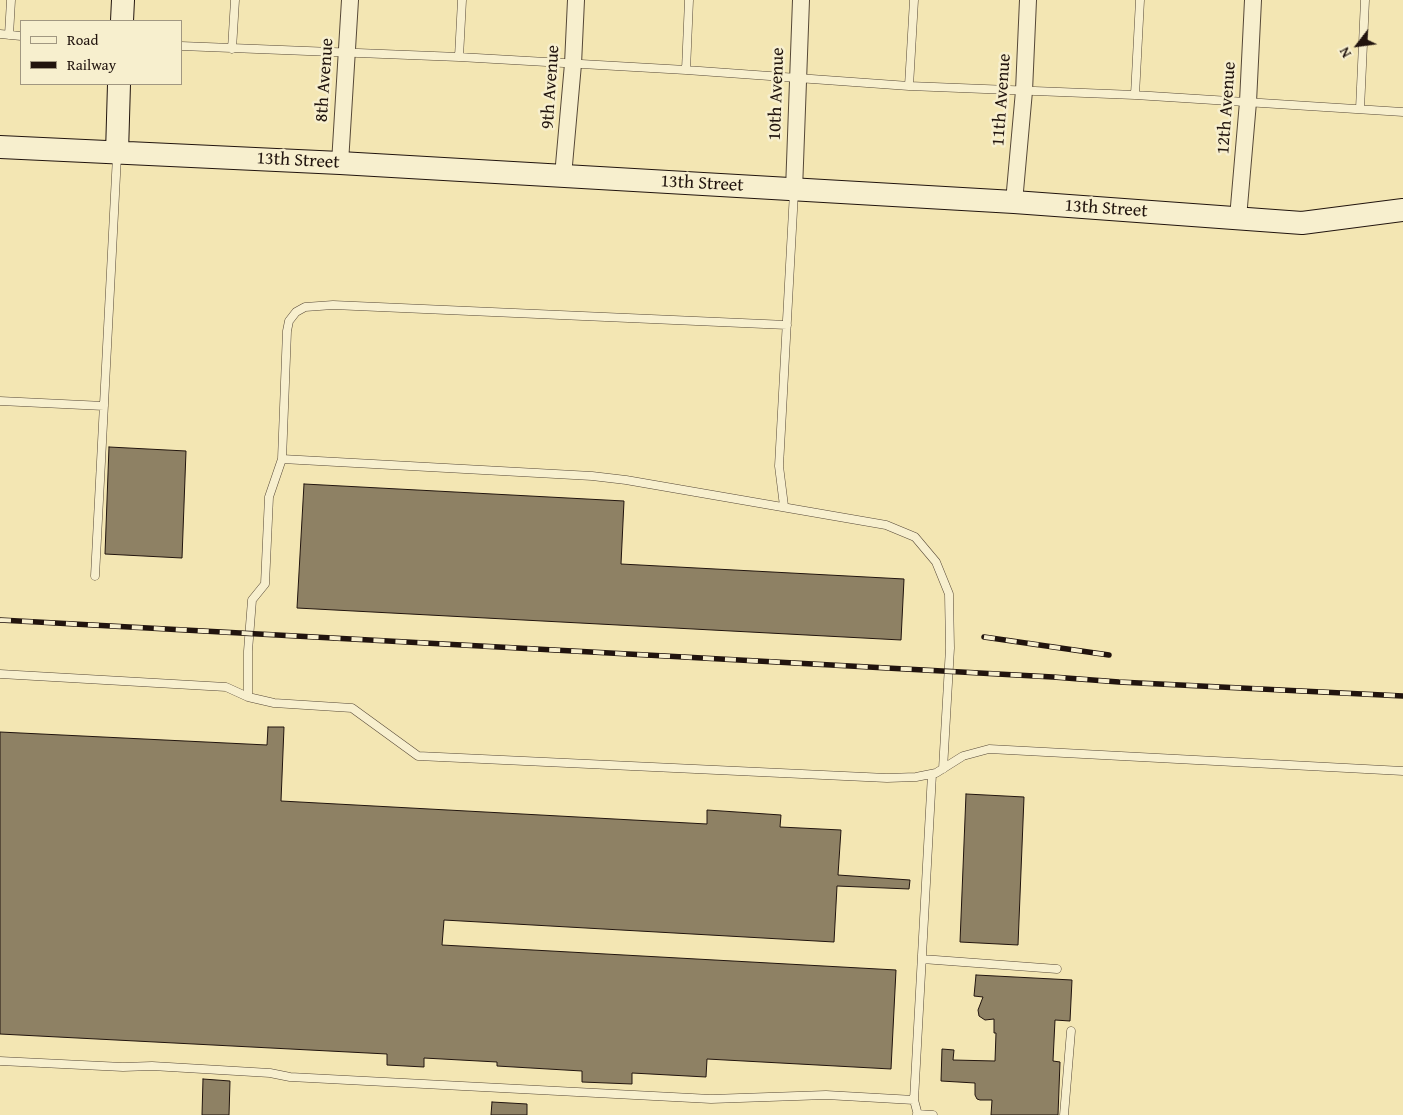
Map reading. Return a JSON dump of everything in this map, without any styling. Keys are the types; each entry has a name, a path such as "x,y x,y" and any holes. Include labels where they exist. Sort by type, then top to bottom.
{"street":[{"path":"122,20 123,0"},
{"name":"8th Avenue","path":"340,163 350,0"},
{"name":"9th Avenue","path":"563,176 573,64 576,0"},
{"name":"10th Avenue","path":"794,190 801,0"},
{"name":"11th Avenue","path":"1014,202 1024,91 1028,0"},
{"name":"12th Avenue","path":"1238,218 1248,102 1253,0"},
{"path":"117,153 119,85"},
{"name":"13th Street","path":"0,146 340,163 1014,202 1302,223 1403,210"},
{"path":"1370,215 1403,224"}],"lane":[{"path":"9,35 11,0"},
{"path":"232,48 235,0"},
{"path":"459,58 462,0"},
{"path":"686,70 689,0"},
{"path":"909,86 914,0"},
{"path":"1135,95 1140,0"},
{"path":"1360,109 1365,0"},
{"path":"0,34 20,36"},
{"path":"182,46 686,70 909,86 1135,95 1403,112"},
{"path":"95,576 117,153"},
{"path":"784,506 779,466 794,190"},
{"path":"248,697 248,651 252,600 265,584 269,498 282,459 287,332 289,321 296,312 305,307 333,305 787,325"},
{"path":"0,401 104,406"},
{"path":"282,459 592,476 626,480 886,525 915,537 936,562 949,594 950,656 943,769"},
{"path":"0,674 226,687 248,697 274,703 352,708 418,756 887,778 916,777 932,774 963,756 989,748 1403,771"},
{"path":"932,774 914,1100 918,1114 933,1115"},
{"path":"922,960 1057,969"},
{"path":"1064,1115 1071,1032"},
{"path":"0,1061 123,1067 152,1066 270,1073 300,1077 711,1099 826,1095 914,1100"}],"building":[{"path":"109,447 186,451 182,558 105,554"},
{"path":"304,484 624,501 621,564 904,579 901,640 297,608"},
{"path":"268,727 284,727 281,801 707,824 707,810 781,815 780,827 841,830 838,875 910,880 909,889 837,886 834,942 444,920 442,945 896,970 891,1069 707,1059 706,1077 632,1073 632,1084 582,1082 582,1071 497,1066 497,1062 424,1058 424,1067 387,1065 387,1054 0,1034 0,732 267,745"},
{"path":"966,794 1024,797 1018,945 960,942"},
{"path":"976,975 1072,980 1070,1021 1055,1020 1053,1061 1060,1062 1058,1115 991,1115 992,1100 977,1099 975,1083 941,1081 942,1049 954,1050 953,1060 995,1061 996,1033 994,1033 994,1019 985,1020 979,1016 978,1010 983,997 974,996"},
{"path":"203,1079 230,1081 229,1115 202,1115"},
{"path":"492,1102 527,1104 527,1115 491,1115"}],"railway":[{"path":"0,620 1403,696"},
{"path":"984,637 1109,655"}]}
